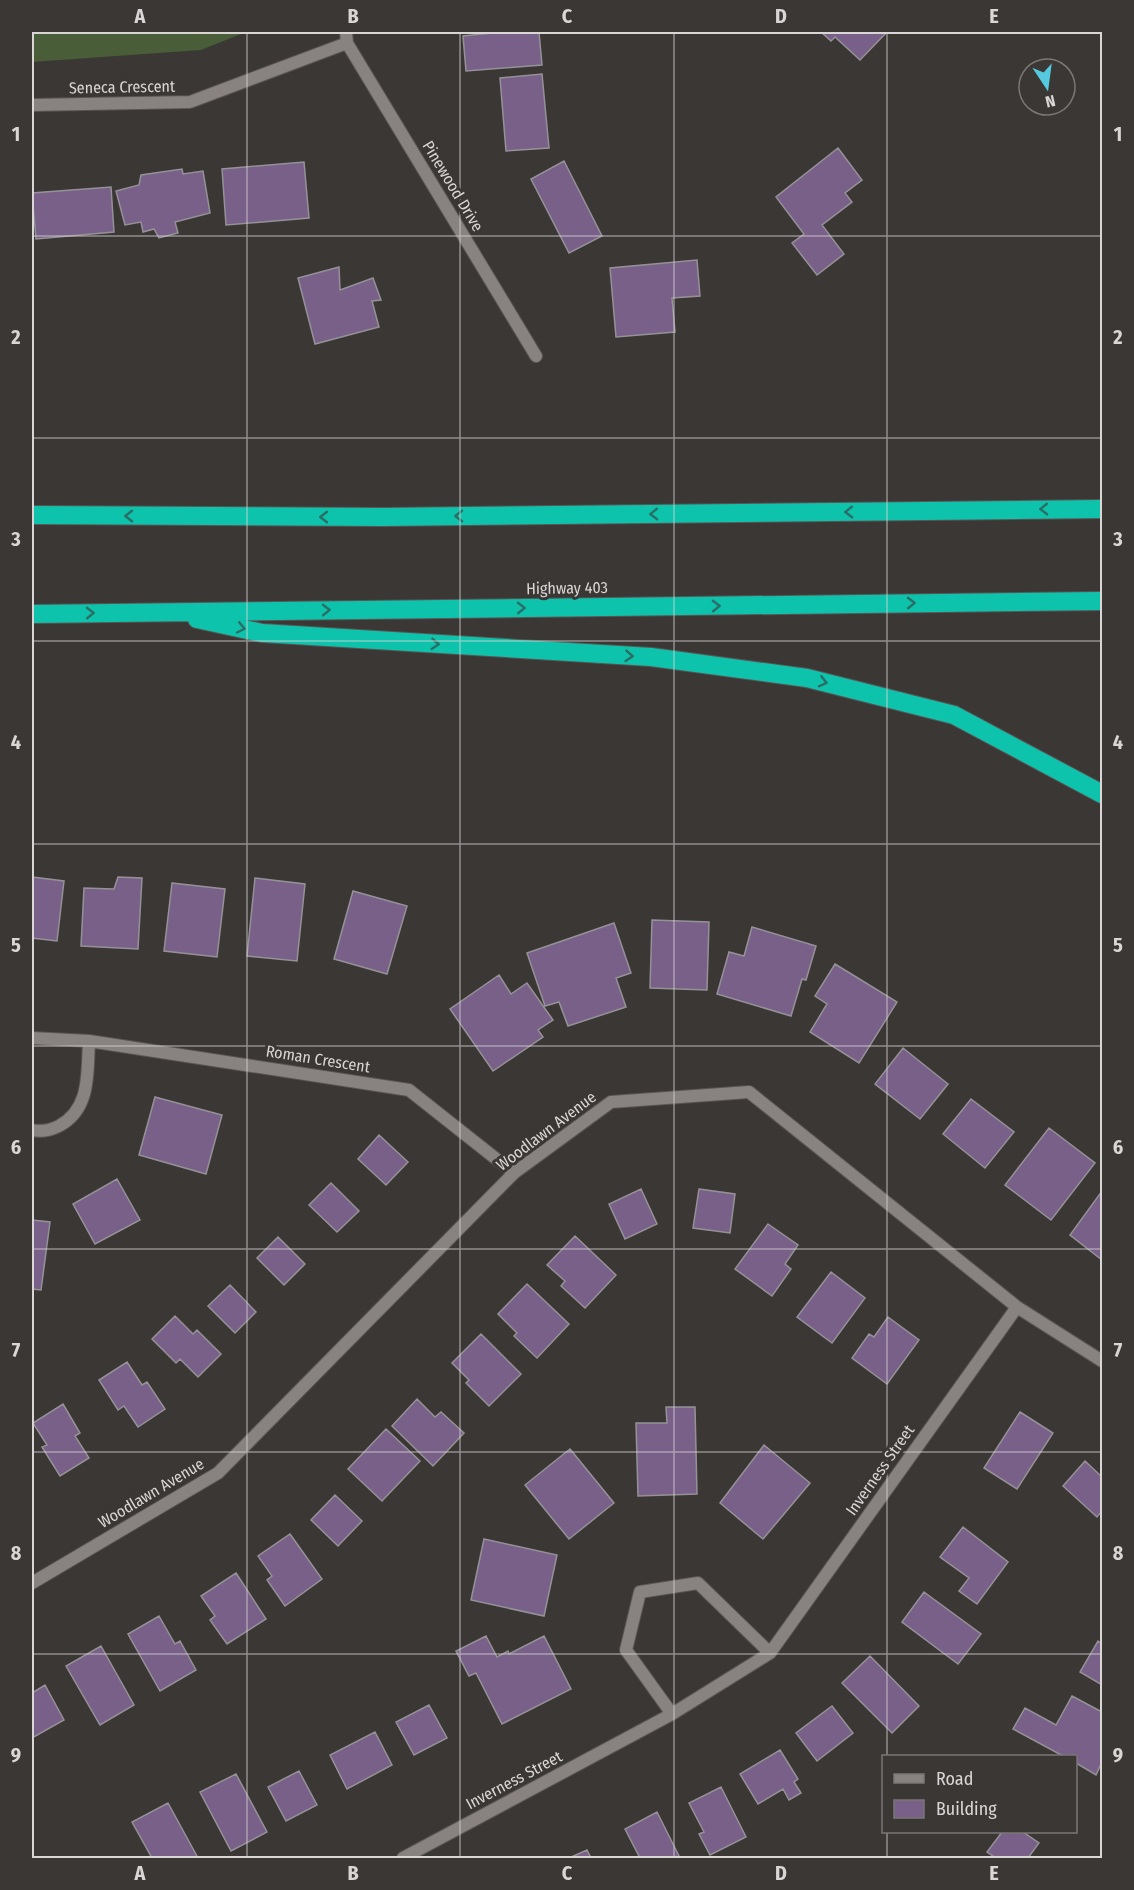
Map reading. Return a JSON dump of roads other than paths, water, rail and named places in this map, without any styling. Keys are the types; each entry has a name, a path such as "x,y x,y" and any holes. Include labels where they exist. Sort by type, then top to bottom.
{"highway":[{"path":"32,515 383,517 1102,508"},
{"name":"Highway 403","path":"32,614 1102,601"},
{"path":"163,612 262,633 651,657 807,678 954,715 1102,794"}],"street":[{"name":"Seneca Crescent","path":"32,105 190,102 347,37"},
{"name":"Pinewood Drive","path":"347,37 536,356"},
{"name":"Roman Crescent","path":"32,1038 89,1041 409,1090 514,1173"},
{"path":"32,1130 54,1129 69,1121 80,1108 86,1092 89,1041"},
{"name":"Woodlawn Avenue","path":"32,1583 218,1473 514,1173 611,1102 750,1092 1017,1307 1102,1361"},
{"name":"Inverness Street","path":"403,1858 672,1714 770,1653 1017,1307"},
{"path":"672,1714 626,1650 640,1592 698,1583 770,1653"}]}
